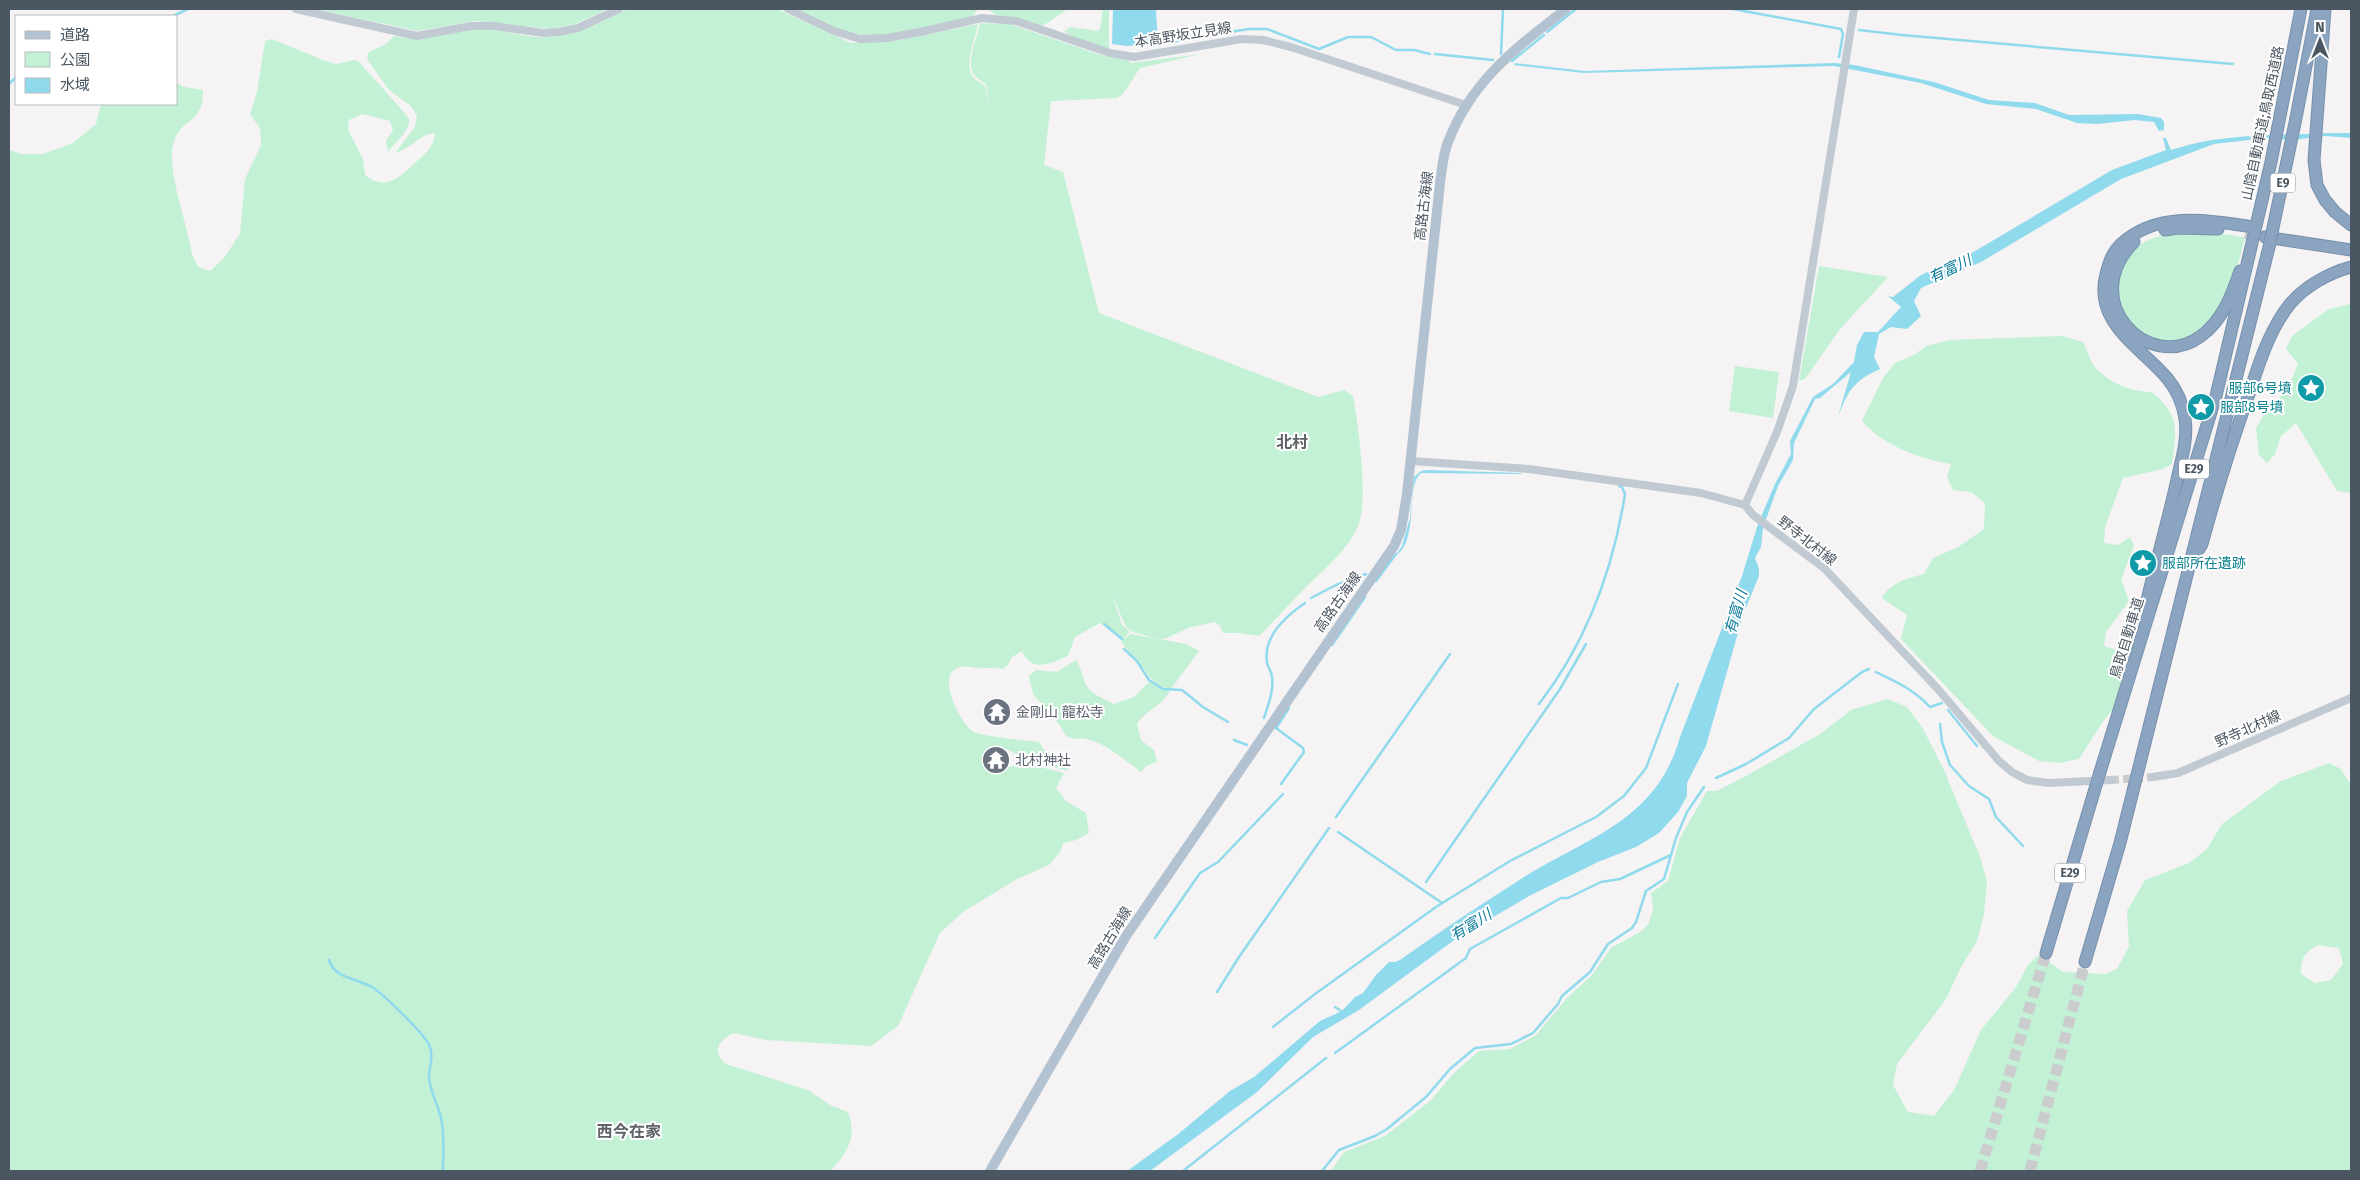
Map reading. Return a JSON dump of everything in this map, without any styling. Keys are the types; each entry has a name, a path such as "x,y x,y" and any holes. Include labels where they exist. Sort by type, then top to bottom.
{"highway":[{"name":"山陰自動車道;鳥取西道路","path":"2252,243 2271,162 2301,9"},
{"name":"E9","path":"2267,238 2296,118 2316,9"},
{"path":"2325,9 2314,160 2317,185 2324,200 2351,225"},
{"path":"2126,692 2182,457 2186,421 2182,403 2167,378 2129,343 2111,318 2105,304 2104,281 2115,251 2130,236 2146,228 2180,220 2201,220 2246,230 2177,228 2159,231 2134,242 2124,252 2114,270 2112,284 2113,301 2118,315 2127,328 2150,344 2162,346 2181,344 2202,335 2219,317 2230,297 2261,207"},
{"path":"2267,238 2351,242"},
{"path":"2267,238 2351,250"},
{"name":"E29","path":"2085,962 2120,843 2267,238"},
{"name":"鳥取自動車道","path":"2046,953 2216,396 2252,243"},
{"path":"2187,570 2202,544 2233,440 2264,352 2278,322 2291,302 2306,289 2321,280 2351,268"}],"main road":[{"name":"高路古海線","path":"990,1171 1126,936 1394,546 1401,530 1411,461 1440,183 1448,143 1466,106 1486,77 1505,58 1566,9"}],"street":[{"path":"296,9 416,36 471,26 492,26 544,33 559,32 578,28 620,9"},
{"name":"本高野坂立見線","path":"788,9 834,31 860,39 887,38 982,18 1016,21 1110,53 1134,57 1242,39 1263,40 1290,47 1466,106"},
{"path":"1411,461 1529,469 1701,493 1745,505 1777,432 1794,386 1854,9"},
{"name":"野寺北村線","path":"1745,505 1753,516 1824,568 1937,688 1999,761 2012,772 2027,780 2049,783 2111,780"},
{"name":"野寺北村線","path":"2153,777 2178,773 2351,698"}],"green space":[{"path":"314,9 608,9 575,24 553,29 475,21 418,31"},
{"path":"628,9 777,9 851,43 895,41 978,24 969,66 974,78 986,87 988,106 987,86 975,76 971,65 980,23 1009,24 1101,55 1127,59 1131,63 1201,54 1140,68 1123,94 1117,98 1051,101 1044,165 1063,172 1099,313 1318,397 1344,390 1353,396 1363,481 1361,514 1354,535 1336,557 1259,636 1223,633 1220,626 1215,622 1191,627 1164,639 1133,632 1126,627 1112,595 1122,625 1130,632 1123,639 1100,623 1075,637 1068,656 1048,664 1042,665 1031,662 1022,651 1012,657 1007,666 1002,669 959,667 953,671 949,684 951,693 958,713 969,728 974,732 986,735 1039,742 1044,750 1068,765 1067,771 1021,757 1007,749 992,752 989,762 997,769 1011,767 1020,762 1064,773 1056,788 1066,801 1086,813 1089,833 1076,840 1063,843 1060,852 1049,865 1017,879 963,912 940,933 898,1026 871,1046 766,1040 733,1033 724,1039 718,1051 721,1059 726,1064 808,1090 830,1105 848,1112 852,1131 850,1143 840,1160 829,1171 9,1171 9,150 22,154 43,154 73,143 96,124 101,105 178,105 178,84 184,87 203,90 200,109 182,128 174,141 172,166 192,254 198,267 210,271 223,259 240,234 245,179 261,145 260,128 250,114 257,92 265,41 272,39 336,64 355,60 359,62 402,110 409,119 409,123 405,132 388,152 386,141 393,130 390,121 362,114 349,120 348,130 363,159 365,175 373,180 386,182 404,173 426,153 433,142 435,133 425,136 395,153 415,127 417,116 411,106 389,90 367,59 369,52 386,44 394,36 417,38 477,29 549,37 573,33"},
{"path":"795,9 978,9 971,18 951,23 893,34 865,36 834,28"},
{"path":"987,9 1068,9 1041,27 996,15"},
{"path":"1103,9 1109,9 1109,49 1075,38 1064,31 1071,27 1097,31 1100,29"},
{"path":"2173,232 2206,232 2245,237 2234,277 2222,304 2214,315 2195,334 2178,341 2162,342 2147,337 2134,327 2125,314 2119,299 2119,282 2124,265 2135,248 2148,240"},
{"path":"1819,266 1888,277 1840,329 1805,379 1799,381"},
{"path":"2351,304 2351,493 2337,491 2296,423 2281,436 2275,454 2267,463 2259,455 2256,428 2266,411 2287,390 2298,364 2286,349 2292,336 2329,309"},
{"path":"2062,336 2083,342 2095,367 2107,378 2121,386 2144,392 2152,392 2172,416 2175,442 2172,464 2163,469 2123,478 2105,527 2104,543 2118,545 2130,537 2134,546 2121,579 2129,601 2106,632 2104,646 2125,652 2117,705 2104,720 2079,759 2059,763 2039,761 1993,736 1901,639 1907,615 1882,598 1885,593 1906,579 1924,574 1933,558 1958,547 1984,529 1985,503 1971,492 1953,490 1947,477 1951,464 1927,459 1902,450 1870,430 1862,421 1883,378 1895,363 1914,355 1926,346 1950,340"},
{"path":"1735,366 1779,372 1773,418 1729,411"},
{"path":"1131,634 1186,644 1199,651 1171,689 1165,688 1152,680 1121,641"},
{"path":"1076,660 1087,687 1114,704 1134,697 1149,682 1170,691 1137,724 1141,740 1154,750 1157,762 1146,766 1141,772 1100,744 1091,740 1074,739 1066,736 1059,724 1033,694 1029,676 1036,670 1057,672"},
{"path":"1888,699 1907,707 1922,727 1944,770 1980,857 1987,881 1984,914 1977,941 1961,967 1946,999 1897,1064 1893,1085 1908,1112 1934,1116 1954,1090 1981,1030 2016,987 2028,965 2039,955 2063,972 2105,974 2117,969 2129,946 2127,911 2145,880 2189,863 2207,849 2222,824 2281,781 2329,763 2341,769 2351,785 2351,1171 1331,1171 1344,1152 1385,1136 1430,1101 1453,1074 1479,1051 1510,1049 1536,1035 1568,997 1591,976 1611,948 1642,931 1649,923 1653,909 1651,893 1668,881 1680,838 1707,791 1717,791 1746,776 1820,734 1851,710","holes":["2318,945 2339,948 2343,964 2331,980 2315,983 2301,974 2304,956 2313,948"]}],"water":[{"path":"1113,9 1156,9 1158,44 1127,46 1112,44"},
{"path":"1515,63 1585,71 1835,63 1854,65 1934,82 1989,100 2035,103 2069,115 2138,114 2161,118 2164,122 2164,130 2159,131 2154,122 2135,120 2097,124 2077,123 2036,109 1986,104 1921,83 1834,66 1584,73 1514,65"},
{"name":"有富川","path":"2351,133 2351,138 2326,136 2292,140 2267,138 2214,144 2121,179 1981,262 1921,288 1914,301 1921,316 1907,329 1891,327 1879,334 1874,357 1880,369 1863,378 1852,388 1837,420 1851,372 1820,398 1815,399 1794,443 1793,460 1778,486 1763,528 1761,547 1755,558 1759,569 1759,576 1743,615 1706,746 1687,783 1687,796 1678,812 1659,833 1636,847 1598,862 1531,895 1457,938 1359,1010 1313,1037 1257,1092 1150,1171 1127,1171 1177,1135 1230,1091 1254,1077 1320,1021 1342,1011 1355,997 1363,993 1376,975 1389,962 1400,960 1521,879 1616,824 1637,808 1654,789 1669,766 1742,576 1758,524 1775,484 1791,454 1790,441 1813,397 1833,384 1854,362 1857,345 1864,332 1878,332 1901,307 1888,296 1893,297 1921,275 1970,254 2112,170 2166,150 2163,138 2166,138 2171,150 2229,138"},
{"path":"1421,471 1521,474 1421,473 1416,479 1407,538 1403,548 1396,555 1402,546 1410,518 1414,477"}],"waterway":[{"path":"175,15 188,9"},
{"path":"1501,54 1503,9"},
{"path":"1547,32 1576,9"},
{"path":"1733,9 1841,29 1843,34 1839,57"},
{"path":"1197,37 1249,29 1267,29 1319,49 1348,37 1371,37 1396,50 1414,50 1430,54"},
{"path":"1859,30 2233,64"},
{"path":"1512,61 1544,35"},
{"path":"1155,39 1159,44 1191,39"},
{"path":"1435,54 1493,60"},
{"path":"9,84 15,78"},
{"path":"1539,704 1571,656 1584,631 1605,578 1620,522 1625,494 1622,487 1619,486"},
{"path":"1376,581 1396,554"},
{"path":"1311,598 1336,585 1366,574"},
{"path":"1332,645 1365,597"},
{"path":"1264,718 1272,687 1272,675 1267,662 1269,644 1277,628 1290,614 1305,603"},
{"path":"1104,624 1122,639"},
{"path":"1426,882 1560,689 1586,644"},
{"path":"1124,649 1137,661 1149,680 1163,689 1182,690 1203,707 1228,722"},
{"path":"1336,817 1450,654"},
{"path":"1716,778 1746,764 1789,738 1814,709 1862,672 1869,669"},
{"path":"1876,672 1911,691 1930,707 1942,703"},
{"path":"1273,1027 1315,994 1436,907 1510,861 1596,817 1624,796 1646,768 1678,684"},
{"path":"1281,784 1304,752 1303,748 1276,728 1289,708"},
{"path":"1948,710 1977,746"},
{"path":"1940,724 1942,742 1950,765 1969,786 1989,799 1996,817 2023,846"},
{"path":"1234,740 1247,745"},
{"path":"1322,1171 1339,1150 1375,1136 1387,1129 1426,1097 1450,1069 1475,1048 1511,1044 1533,1033 1558,1004 1562,996 1590,972 1608,944 1632,928 1636,922 1646,891 1664,879 1676,838 1687,812 1704,787"},
{"path":"1155,938 1200,873 1218,862 1283,794"},
{"path":"1217,992 1239,957 1329,828"},
{"path":"1338,832 1442,903"},
{"path":"1335,1053 1466,958 1470,949 1561,898 1568,898 1601,882 1620,879 1671,855"},
{"path":"329,960 341,975 372,987 404,1015 427,1041 432,1055 429,1077 432,1093 440,1113 443,1131 443,1171"},
{"path":"1335,1007 1344,1013"},
{"path":"1183,1171 1326,1058"}],"tunnel":[{"path":"2245,233 2263,236"},
{"path":"2111,780 2153,777"},
{"path":"1980,1171 2046,953"},
{"path":"2030,1171 2085,962"}],"place":[{"name":"服部6号墳","path":"2311,388"},
{"name":"服部8号墳","path":"2201,407"},
{"name":"服部所在遺跡","path":"2143,563"},
{"name":"金剛山 龍松寺","path":"997,712"},
{"name":"北村神社","path":"996,760"}],"district":[{"name":"北村","path":"1292,442"},
{"name":"西今在家","path":"629,1131"}]}
